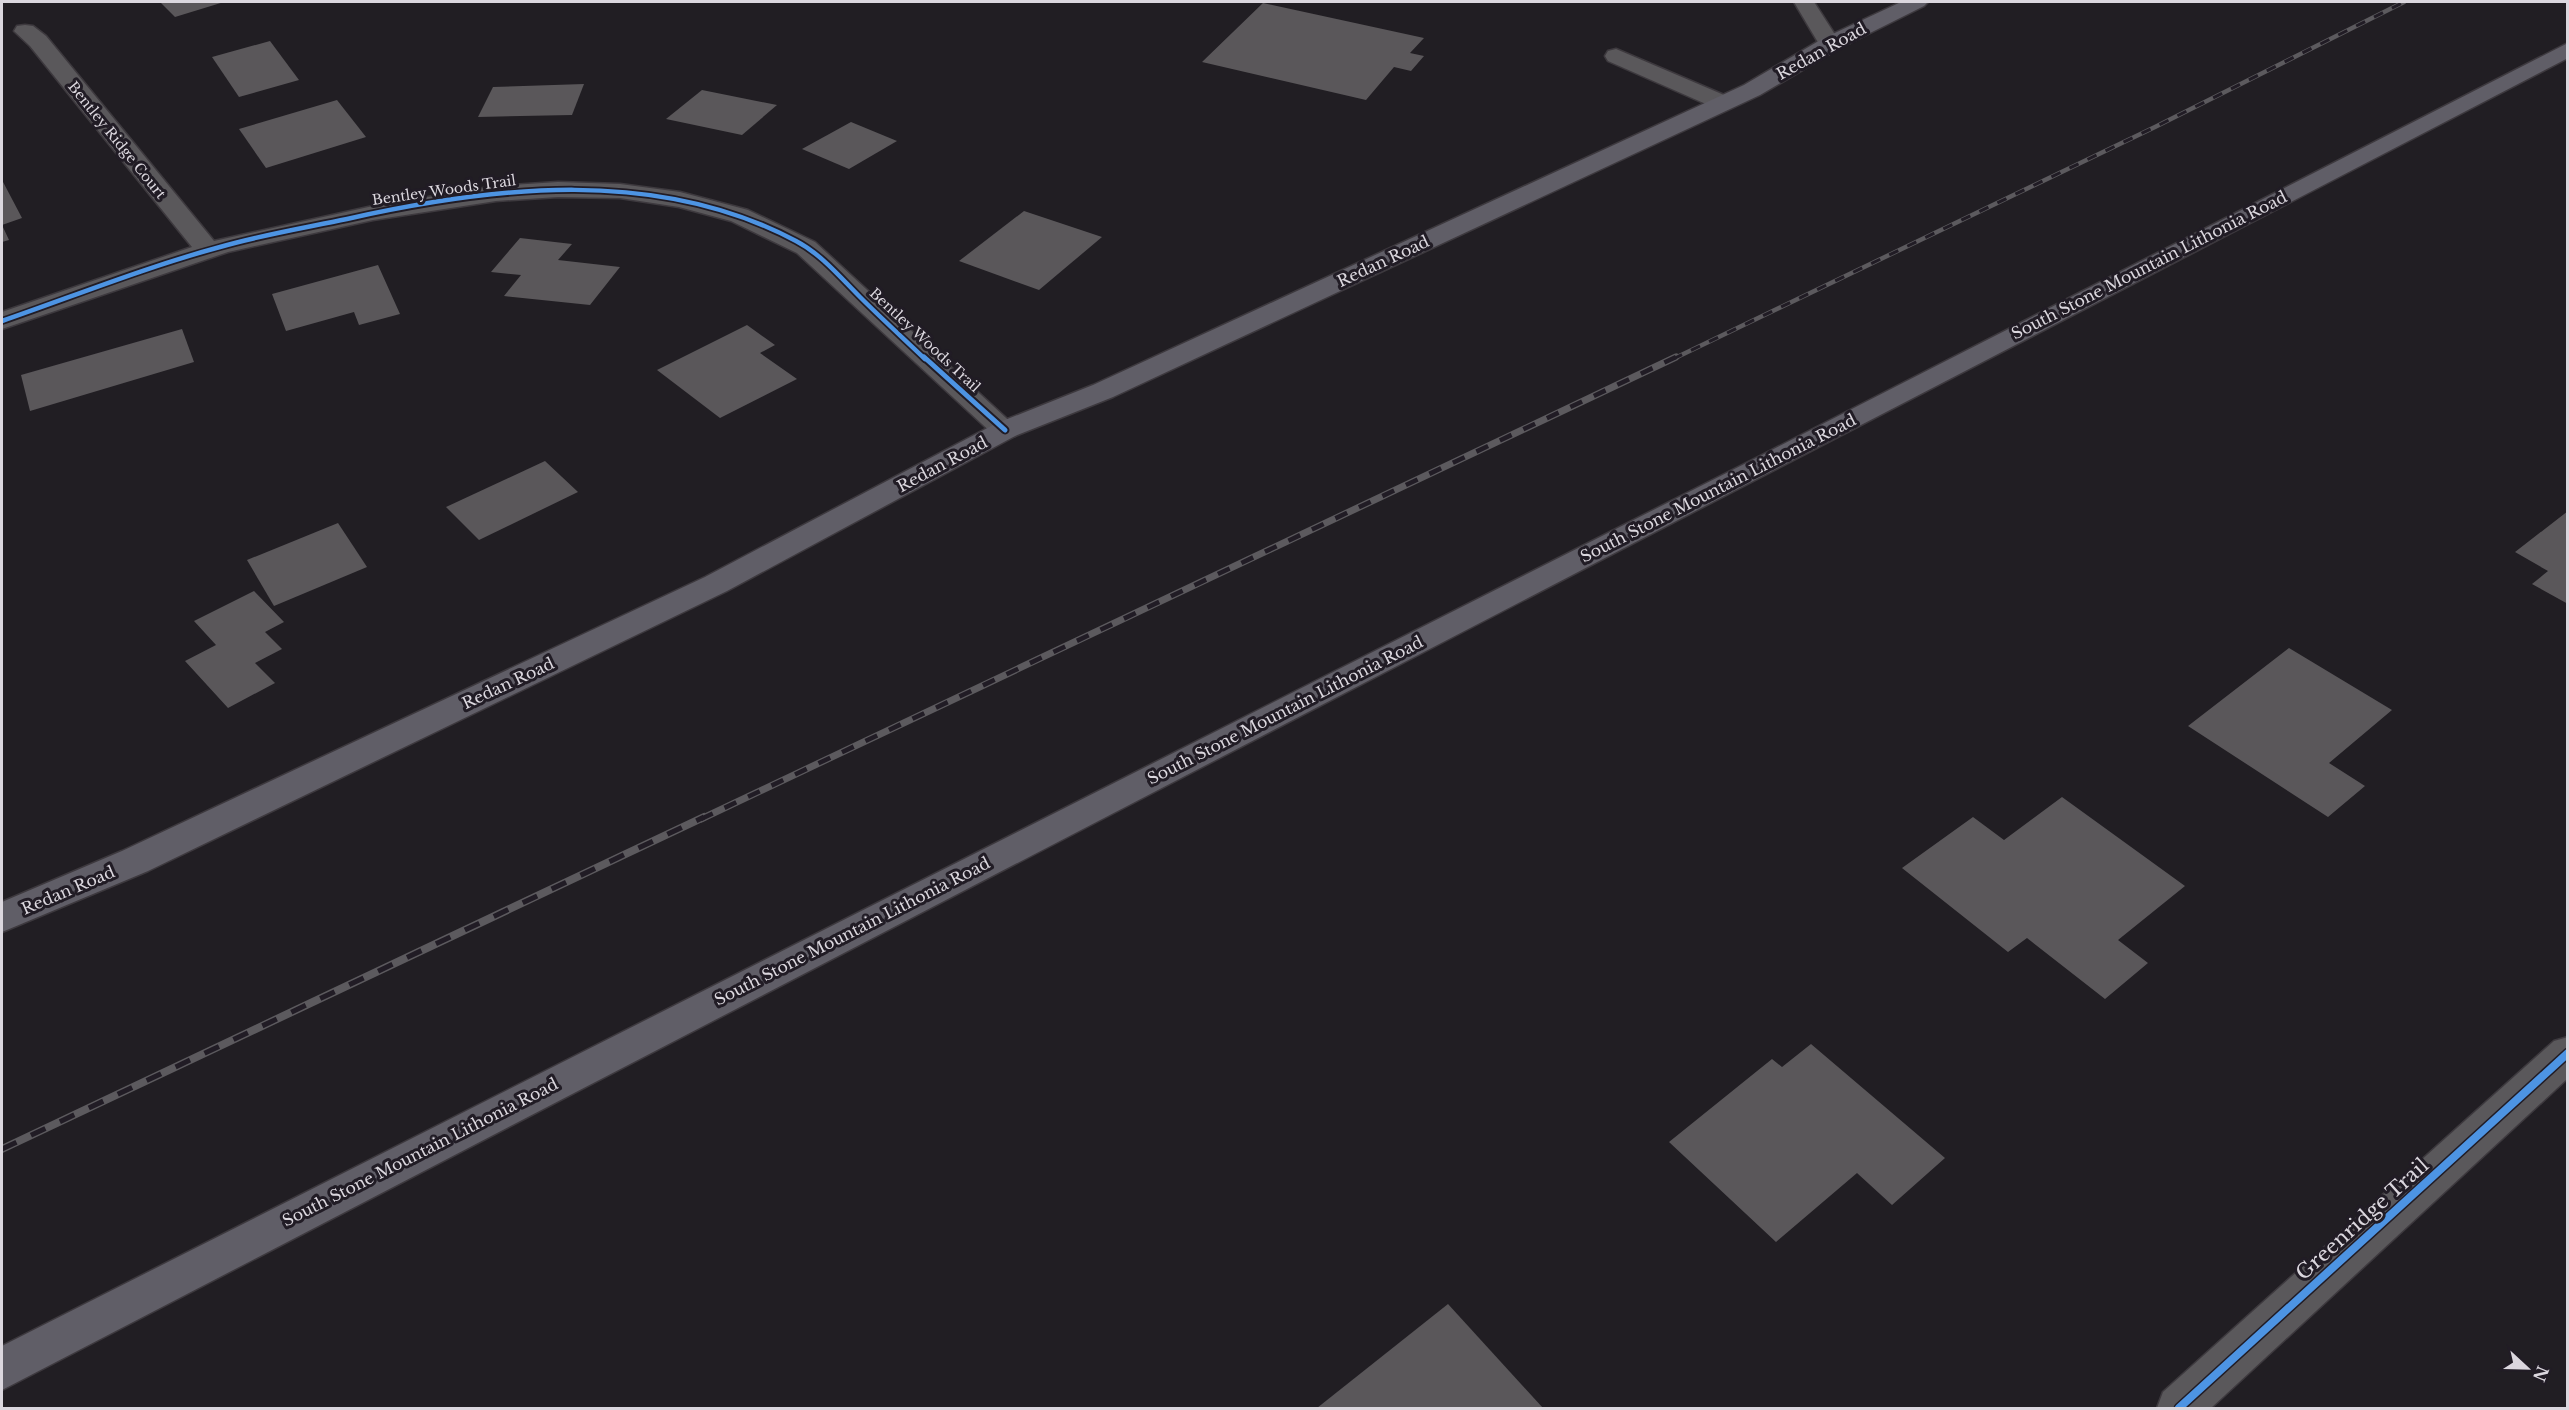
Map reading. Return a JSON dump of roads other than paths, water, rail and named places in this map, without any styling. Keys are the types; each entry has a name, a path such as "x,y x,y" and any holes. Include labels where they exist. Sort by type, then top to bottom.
{"main road":[{"name":"Redan Road","path":"2,918 135,861 706,589 1005,430 1103,391 1752,90 1830,44 1917,2"},
{"name":"South Stone Mountain Lithonia Road","path":"2,1369 1772,461 2568,49"}],"street":[{"path":"1804,2 1830,44"},
{"name":"Bentley Ridge Court","path":"26,31 38,41 208,250"},
{"path":"1616,56 1723,103"},
{"name":"Bentley Woods Trail","path":"2,321 208,250 382,210 517,190 581,189 643,194 700,204 752,220 789,238 835,269 864,301 1005,430"},
{"name":"Greenridge Trail","path":"2179,1408 2568,1053"}],"railway":[{"path":"1673,359 2155,127 2404,2"},
{"path":"701,819 1676,357"},
{"path":"2,1149 704,817"}]}
